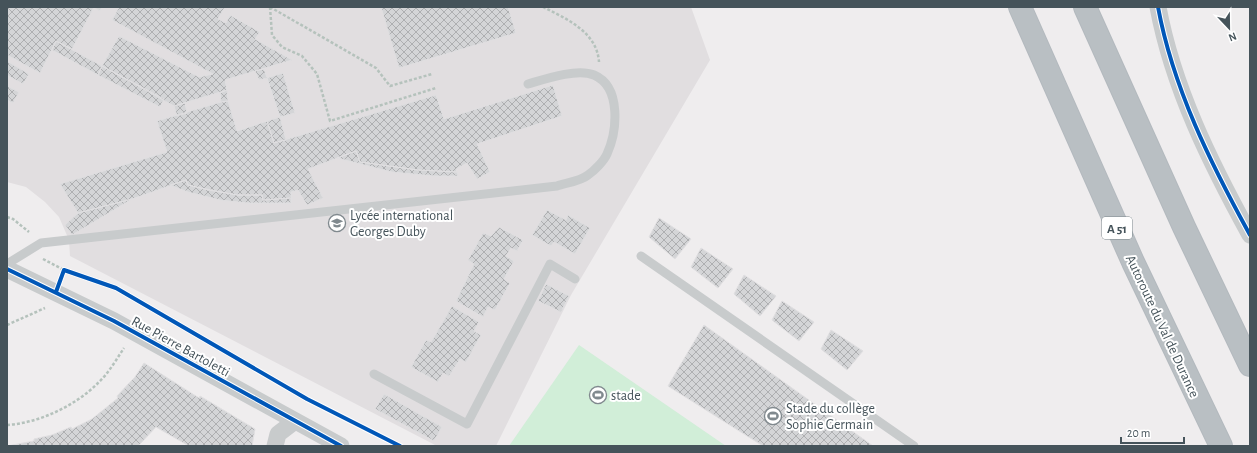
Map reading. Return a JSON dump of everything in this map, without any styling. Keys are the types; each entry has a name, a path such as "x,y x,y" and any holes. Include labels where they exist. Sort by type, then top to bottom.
{"highway":[{"name":"Autoroute du Val de Durance","path":"1020,7 1133,262 1220,446"},
{"path":"1085,7 1184,226 1250,365"}],"street":[{"path":"1158,7 1171,59 1187,104 1219,176 1250,235"},
{"name":"Rue Pierre Bartoletti","path":"7,268 56,292 341,446"},
{"path":"275,446 278,434 295,421"}],"lane":[{"path":"7,264 41,243 557,186 588,176 606,155 614,127 616,107 609,87 594,75 570,73 528,84"},
{"path":"641,256 914,446"},
{"path":"374,374 467,424 550,264 575,279"}],"path":[{"path":"270,7 376,68 390,86 432,74"},
{"path":"270,7 272,35 282,47 302,56 317,74 330,120 436,88"},
{"path":"543,7 573,21 590,38 598,52 600,80"},
{"path":"64,270 71,272"},
{"path":"7,326 47,307 56,292"},
{"path":"7,425 19,424 63,409 99,383 126,346 119,343"}],"shaded area":[{"name":"Lycée international Georges Duby","path":"7,7 691,7 710,60 571,295 496,446 437,446 70,256 69,240 59,217 45,202 26,187 7,182"}],"green space":[{"name":"stade","path":"579,345 726,446 509,446"}],"building":[{"path":"7,7 94,7 72,49 56,41 40,73 7,55"},
{"path":"94,7 102,7 100,11"},
{"path":"119,7 225,7 218,19 226,23 230,15 260,32 255,39 292,60 225,80 227,90 174,106 102,66 119,36 199,77 213,74 112,20"},
{"path":"381,7 508,7 516,33 399,68"},
{"path":"56,41 102,66 98,75 52,50"},
{"path":"7,61 29,74 23,84 7,75"},
{"path":"102,66 164,99 160,107 98,75"},
{"path":"264,69 267,78 259,80 255,71"},
{"path":"283,73 295,113 280,117 267,78"},
{"path":"553,85 562,116 477,144 490,172 477,179 467,163 456,169 457,172 418,170 360,162 356,151 308,169 323,198 307,205 298,190 291,192 291,198 263,200 262,195 237,195 196,187 188,185 186,180 132,199 78,213 60,184 167,152 157,121 221,102 228,101 237,131 267,121 274,143 436,95 444,119"},
{"path":"7,86 19,92 13,103 7,100"},
{"path":"227,90 228,101 221,102 220,93"},
{"path":"185,103 187,113 177,116 174,106"},
{"path":"280,117 286,140 274,143 267,121"},
{"path":"356,151 360,162 418,170 457,172 458,176 435,176 392,172 337,158"},
{"path":"186,180 188,185 208,190 237,195 262,195 263,200 291,198 291,203 248,203 220,200 188,192 170,185"},
{"path":"132,199 72,235 65,225 78,213"},
{"path":"547,210 566,220 568,215 590,228 575,254 554,242 551,246 532,235"},
{"path":"659,218 691,239 675,259 649,237"},
{"path":"499,227 523,240 517,251 511,248 506,256 514,261 504,279 510,283 495,310 488,307 483,317 456,301 474,264 468,260 483,233 491,236"},
{"path":"701,248 733,269 718,288 691,267"},
{"path":"744,275 776,296 760,316 734,294"},
{"path":"546,284 569,296 561,312 538,301"},
{"path":"782,301 814,322 799,341 772,320"},
{"path":"452,306 479,322 474,331 481,335 466,362 460,359 449,376 443,373 438,382 411,367 426,340 431,342"},
{"name":"Stade du collège Sophie Germain","path":"704,325 873,446 763,446 668,386"},
{"path":"831,330 863,351 847,370 821,349"},
{"path":"144,363 199,398 200,396 255,429 252,446 189,446 156,427 138,446 7,446 34,441 34,439 52,435 71,427 72,429 92,419 118,398 117,396 135,377"},
{"path":"384,394 442,427 434,441 375,409"}],"cycle path":[{"path":"1158,7 1173,67 1183,96 1221,181 1250,235"},
{"path":"7,269 114,321 341,446"},
{"path":"56,292 64,270 116,288 307,399 400,446"}],"place":[{"name":"Lycée international Georges Duby","path":"337,223"},
{"name":"stade","path":"598,395"},
{"name":"Stade du collège Sophie Germain","path":"773,416"}]}
